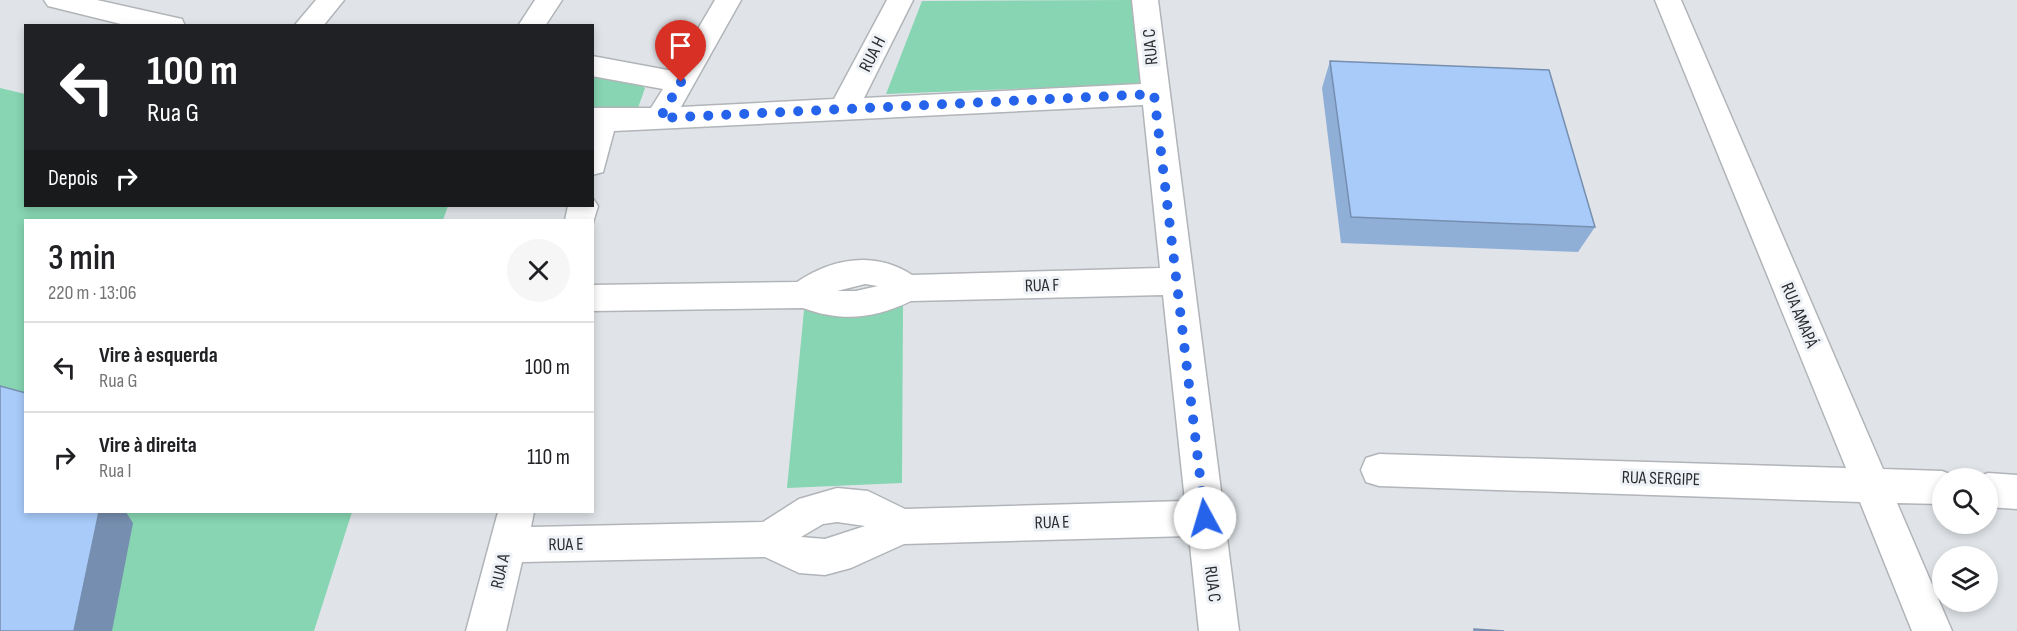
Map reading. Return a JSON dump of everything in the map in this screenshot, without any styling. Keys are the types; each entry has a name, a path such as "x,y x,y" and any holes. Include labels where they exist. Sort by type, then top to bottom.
{"street":[{"path":"57,0 102,5 165,24"},
{"path":"309,24 331,0"},
{"path":"532,24 549,0"},
{"path":"660,118 728,0"},
{"name":"RUA H","path":"844,108 900,0"},
{"name":"RUA C","path":"1145,0 1154,94 1219,631"},
{"name":"RUA AMAPÁ","path":"1668,0 1932,631"},
{"path":"594,66 681,82"},
{"path":"594,146 597,120 1154,94"},
{"name":"RUA F","path":"594,298 803,295 827,304 849,306 876,303 907,288 1178,281"},
{"name":"RUA SERGIPE","path":"1379,470 1932,487"},
{"path":"1998,491 2017,492"},
{"path":"770,539 792,520 813,509 834,505 863,507 900,527"},
{"name":"RUA E","path":"511,528 770,539 799,555 833,556 864,546 900,527 1205,518"},
{"name":"RUA A","path":"486,631 511,528"}],"green space":[{"path":"1133,0 1140,84 886,94 922,1"},
{"path":"594,71 629,77 645,88 638,108 614,112 594,108"},
{"path":"0,88 24,94 24,207 448,207 443,219 24,219 24,513 352,513 314,631 0,631"},
{"path":"903,305 902,483 787,488 804,310"}],"building":[{"path":"1330,61 1549,70 1595,227 1351,217"},
{"path":"0,386 24,392 24,513 99,513 74,631 0,631"},
{"path":"1474,629 1504,631 1474,631"}],"route":[{"path":"681,82 660,118 1154,94 1205,518"}]}
